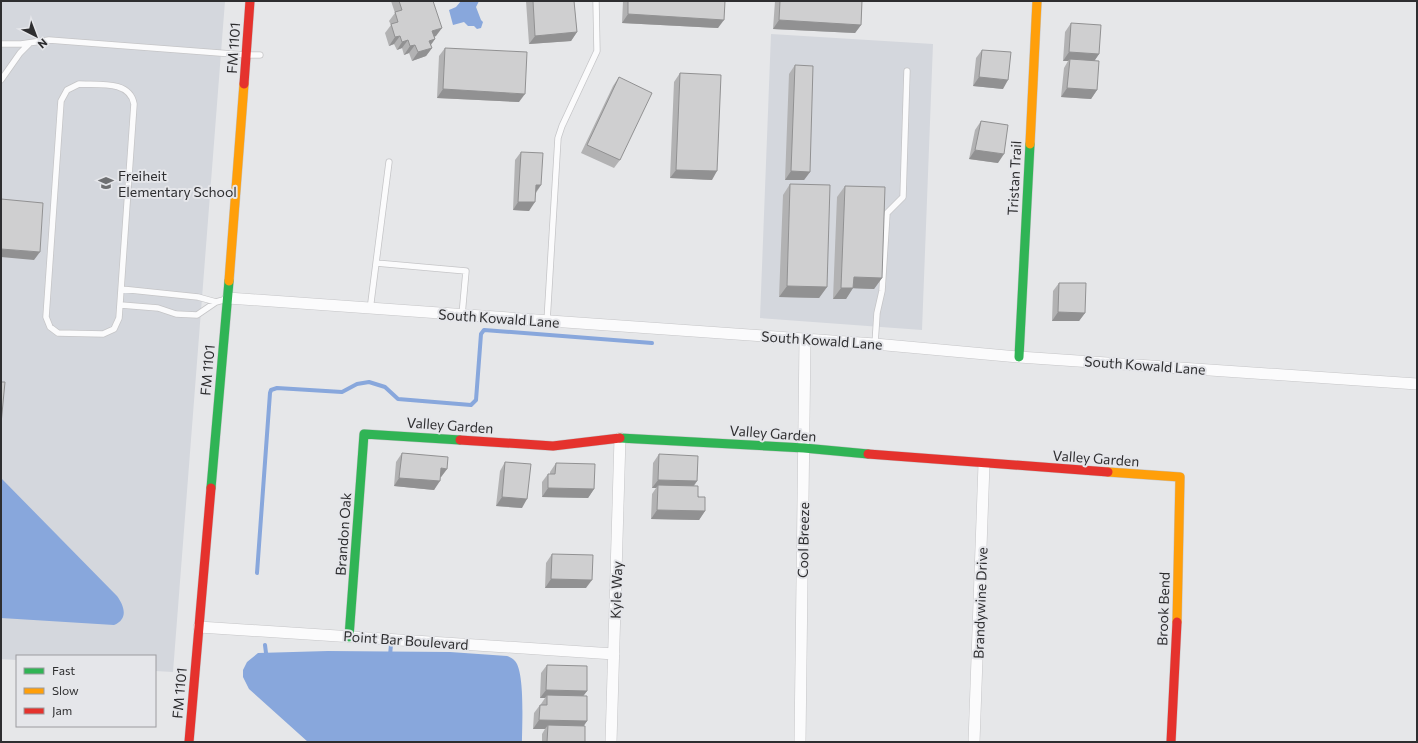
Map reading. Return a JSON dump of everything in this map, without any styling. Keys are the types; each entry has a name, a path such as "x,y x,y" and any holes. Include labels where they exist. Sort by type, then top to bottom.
{"street":[{"name":"FM 1101","path":"189,742 228,298 250,1"},
{"name":"Tristan Trail","path":"1019,357 1037,1"},
{"name":"South Kowald Lane","path":"228,298 370,310 875,344 1019,357 1417,384"},
{"name":"Cool Breeze","path":"800,742 805,339"},
{"name":"Valley Garden","path":"364,434 553,446 620,438 804,448 984,464 1180,477"},
{"name":"Brandon Oak","path":"349,637 364,434"},
{"name":"Kyle Way","path":"611,742 620,438"},
{"name":"Brandywine Drive","path":"974,742 984,464"},
{"name":"Brook Bend","path":"1171,742 1177,612 1180,477"},
{"name":"Point Bar Boulevard","path":"199,627 614,654"}],"lane":[{"path":"547,322 558,138 562,126 597,51 596,1"},
{"path":"1,44 29,44 49,40 246,55 260,54"},
{"path":"1,80 20,53 29,44"},
{"path":"875,344 877,313 882,291 887,213 903,197 908,71"},
{"path":"79,84 120,87 126,89 133,98 134,104 121,288 118,324 110,332 103,334 58,333 50,327 47,322 61,101 67,90 79,84"},
{"path":"370,310 389,162"},
{"path":"376,263 466,271 462,316"},
{"path":"121,288 198,297 216,302"},
{"path":"120,305 158,308 176,314 197,314 216,302 228,298"}],"shaded area":[{"name":"Freiheit Elementary School","path":"1,1 225,1 173,672 156,671 156,655 16,655 16,660 1,659"},
{"path":"771,34 933,44 922,330 760,318"}],"water":[{"path":"461,1 479,1 476,7 483,22 481,28 477,29 474,26 468,26 464,22 453,25 449,10 456,7"},
{"path":"1,478 117,596 122,604 124,612 122,619 114,625 1,618"},
{"path":"328,651 450,652 507,656 515,661 518,667 522,687 522,742 308,742 249,689 243,677 243,670 247,662 258,653"}],"building":[{"path":"399,1 433,1 442,28 432,31 435,39 429,41 432,48 418,52 415,45 410,46 408,40 402,42 400,36 395,37 391,24 398,22 395,12 402,10"},
{"path":"533,1 574,1 577,32 535,36"},
{"path":"628,1 725,1 724,20 628,14"},
{"path":"780,1 862,1 861,25 779,20"},
{"path":"1071,23 1101,25 1099,54 1069,52"},
{"path":"445,48 527,52 525,94 443,89"},
{"path":"982,50 1011,52 1008,80 979,77"},
{"path":"1070,59 1099,61 1097,90 1067,88"},
{"path":"795,65 813,66 810,172 791,171"},
{"path":"680,73 721,75 717,171 676,170"},
{"path":"619,77 652,93 620,160 587,145"},
{"path":"981,121 1008,125 1004,154 975,150"},
{"path":"521,152 543,153 541,185 536,185 535,202 518,202"},
{"path":"790,184 830,185 827,287 787,286"},
{"path":"845,186 885,187 882,278 854,277 853,288 841,288"},
{"path":"1,199 43,203 40,252 1,249"},
{"path":"1059,283 1086,283 1085,313 1058,312"},
{"path":"1,382 5,382 1,424"},
{"path":"402,453 448,457 447,469 441,468 440,481 399,478"},
{"path":"659,454 698,456 697,481 658,480"},
{"path":"505,462 531,464 527,499 502,497"},
{"path":"556,463 595,464 594,489 548,488 548,474 555,474"},
{"path":"658,485 698,486 698,497 705,497 705,511 657,510"},
{"path":"552,554 593,555 592,580 551,579"},
{"path":"547,665 587,666 587,691 546,690"},
{"path":"547,695 587,696 587,721 539,720 540,705 547,705"},
{"path":"548,725 585,726 585,742 547,742"}],"waterway":[{"path":"257,573 271,390 277,388 342,392 357,384 369,382 385,387 398,399 471,405 476,400 481,334 484,330 652,343"},
{"path":"390,656 391,644"},
{"path":"265,645 268,656"}],"traffic: fast":[{"path":"1019,357 1030,144"},
{"path":"211,488 229,281"},
{"path":"349,637 364,434 460,440"},
{"path":"620,438 804,448 868,454"}],"traffic: slow":[{"path":"1030,144 1037,1"},
{"path":"229,281 244,84"},
{"path":"1108,472 1180,477 1177,622"}],"traffic: jam":[{"path":"244,84 250,1"},
{"path":"460,440 553,446 620,438"},
{"path":"868,454 1108,472"},
{"path":"189,742 211,488"},
{"path":"1171,742 1177,622"}],"place":[{"name":"Freiheit Elementary School","path":"106,183"}]}
